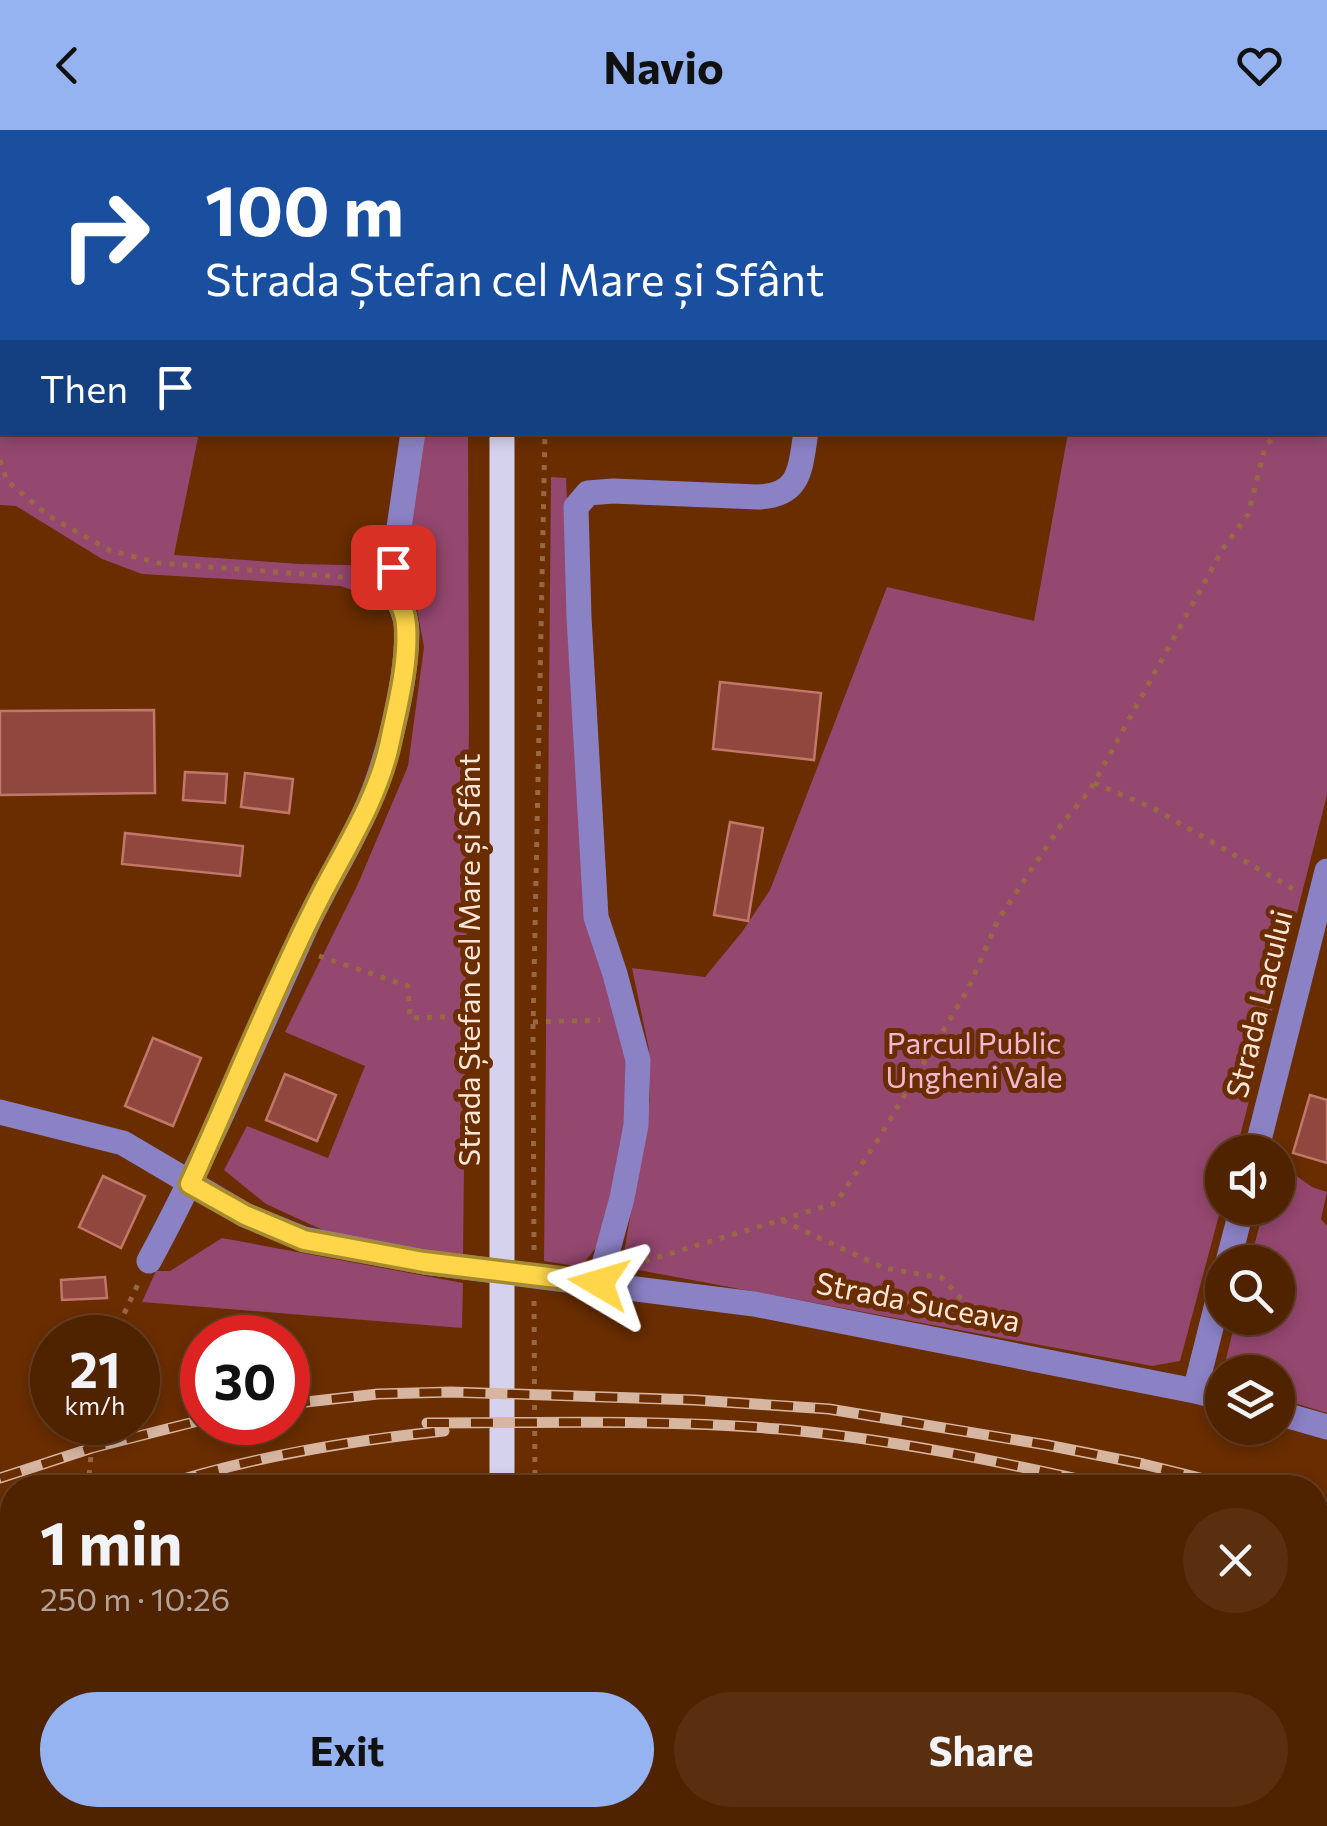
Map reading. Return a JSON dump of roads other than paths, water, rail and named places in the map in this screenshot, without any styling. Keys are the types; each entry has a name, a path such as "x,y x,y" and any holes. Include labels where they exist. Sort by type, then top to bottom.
{"main road":[{"name":"Strada Ștefan cel Mare și Sfânt","path":"502,435 492,1021 502,1475"}],"street":[{"path":"149,1260 190,1184 317,903 366,811 388,751 406,637 406,618 391,582 414,435"},
{"path":"599,1283 622,1198 636,1125 638,1060 596,918 576,508 588,494 613,491 757,498 778,495 791,488 795,480 805,435"},
{"name":"Strada Lacului","path":"1260,1135 1327,872"},
{"name":"Strada Suceava","path":"0,1112 123,1144 245,1215 304,1240 424,1262 754,1304 1205,1394"},
{"path":"1195,1391 1209,1335"},
{"path":"1295,1419 1327,1428"}],"railway":[{"path":"310,1402 451,1392 829,1409 1047,1445 1188,1475"},
{"path":"427,1423 647,1423 779,1429 907,1445 1057,1475"},
{"path":"9,1475 180,1426"},
{"path":"199,1475 298,1452 444,1431"}],"park label":[{"name":"Parcul Public Ungheni Vale","path":"974,1061"}]}
